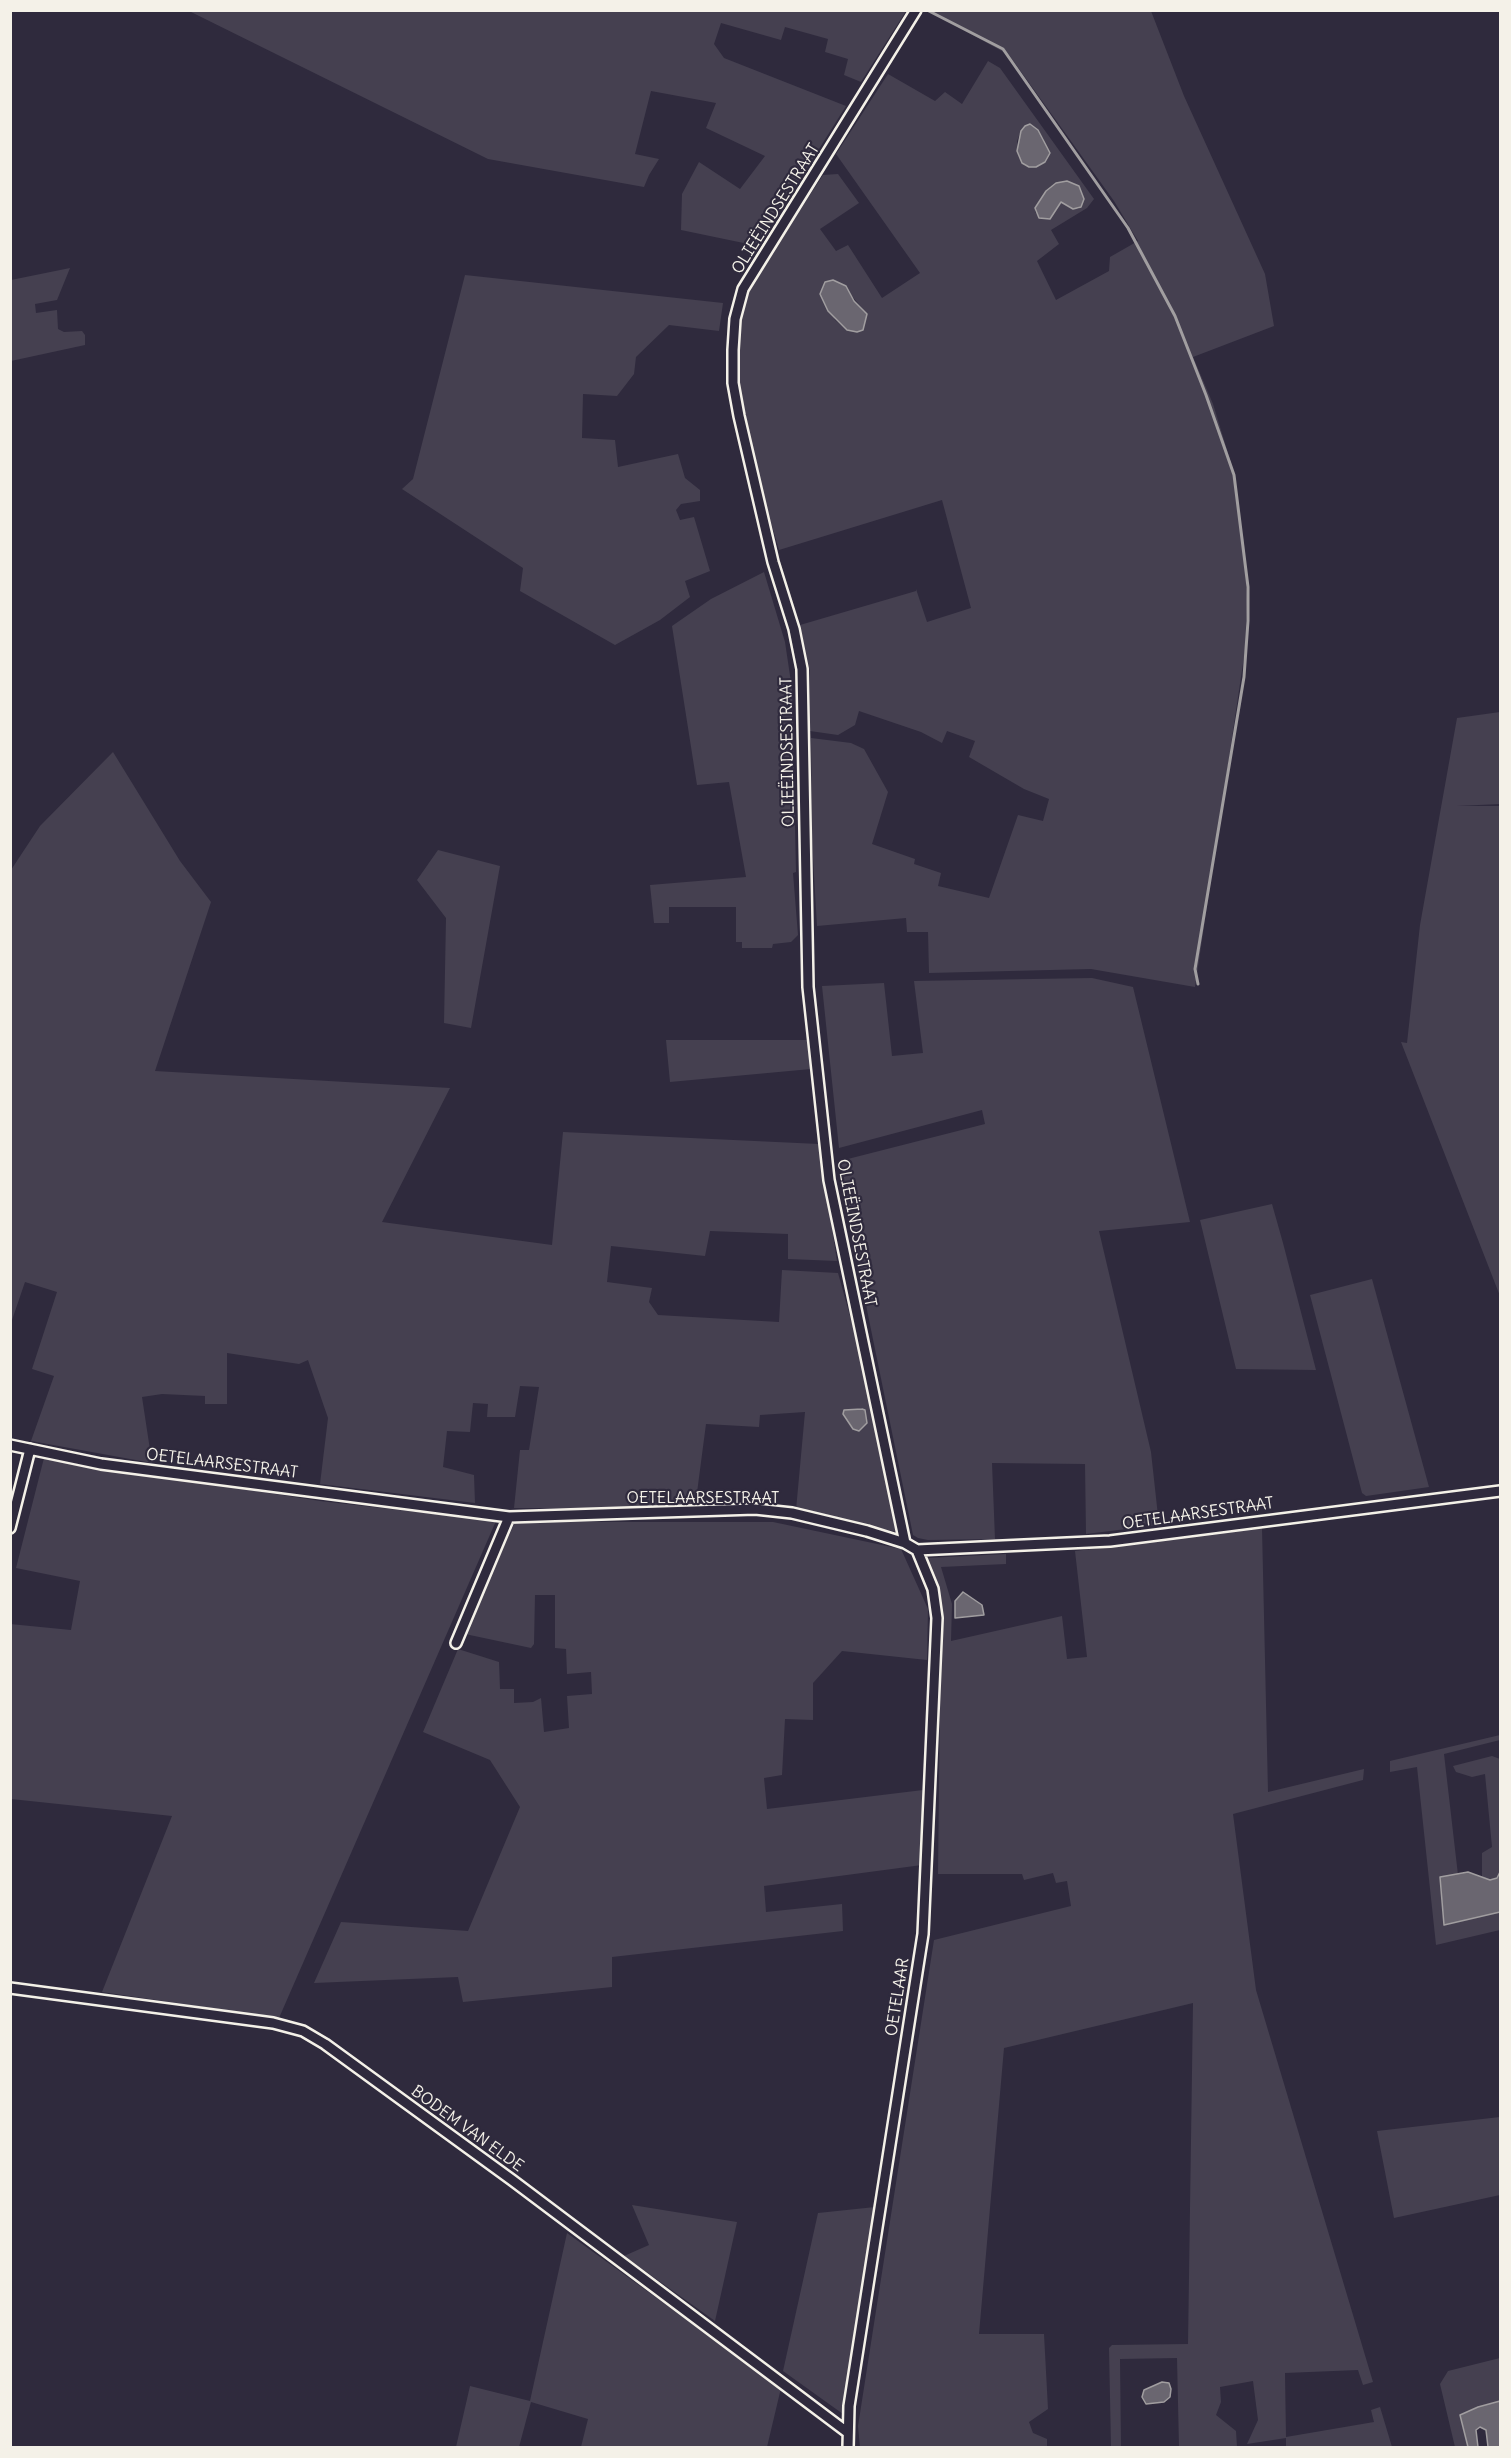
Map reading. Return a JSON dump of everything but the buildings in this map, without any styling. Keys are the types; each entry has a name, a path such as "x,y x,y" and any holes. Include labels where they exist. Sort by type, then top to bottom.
{"street":[{"name":"OLIEËINDSESTRAAT","path":"905,1543 829,1180 808,987 802,669 794,629 773,562 740,416 733,383 733,350 735,319 743,289 916,10"},
{"name":"OETELAARSESTRAAT","path":"10,1444 101,1464 509,1517 755,1509 792,1513 905,1543 917,1550 1110,1541 1500,1491"},
{"path":"10,1528 30,1449"},
{"path":"456,1643 509,1517"},
{"name":"OETELAAR","path":"848,2448 847,2432 923,1934 937,1618 933,1589 917,1550"},
{"name":"BODEM VAN ELDE","path":"10,1988 273,2023 303,2031 325,2044 512,2180 847,2432"}],"shaded area":[{"path":"189,11 906,11 861,82 844,75 848,59 825,52 828,39 785,27 781,40 721,23 714,44 724,58 846,106 758,246 681,230 682,194 699,162 740,189 765,156 706,128 716,103 651,91 635,154 659,159 644,187 488,159"},
{"path":"929,11 1151,11 1184,96 1265,274 1274,326 1193,357 1213,404 1231,463 1244,544 1247,601 1245,650 1195,987 1091,969 929,973 928,932 907,932 906,918 817,926 812,841 811,738 851,743 864,749 888,792 872,844 915,859 914,864 941,873 938,886 989,898 1018,815 1043,821 1049,799 1024,789 969,757 975,741 947,731 942,743 921,732 859,711 855,725 838,735 810,731 810,672 800,625 916,591 916,589 927,622 971,608 942,500 779,550 751,453 733,371 741,300 823,175 838,174 859,203 820,229 836,251 848,245 882,298 920,273 836,154 888,74 935,101 945,92 962,104 988,61 1000,68 1094,199 1087,208 1051,230 1059,244 1037,261 1056,300 1109,271 1110,257 1138,241 1114,201 1009,55","holes":["1038,130 1044,140 1045,162 1036,167 1025,166 1018,155 1017,141 1021,131","1051,186 1079,186 1084,198 1079,209 1073,209 1061,202 1050,219 1043,219 1035,212 1035,208","833,280 851,295 867,314 863,330 847,330 835,320 822,288 825,282"]},
{"path":"1030,124 1038,130 1050,153 1045,162 1036,167 1029,167 1022,163 1017,151 1021,131"},
{"path":"1067,181 1079,186 1084,199 1081,207 1073,209 1061,202 1050,219 1039,218 1035,208 1046,191 1056,183"},
{"path":"70,268 57,300 35,304 36,313 57,310 58,329 64,332 82,331 85,335 85,345 11,361 11,280"},
{"path":"465,275 723,303 719,331 669,325 636,357 634,374 617,396 583,394 582,438 615,440 618,467 678,454 685,478 700,490 700,501 681,504 676,510 680,520 694,517 710,571 685,581 690,597 660,620 615,645 520,591 523,568 402,489 413,479"},
{"path":"833,280 846,286 854,301 867,314 863,330 857,332 847,330 828,311 820,294 825,282"},
{"path":"764,572 785,642 792,689 796,872 793,873 798,935 791,942 773,944 772,948 742,948 742,942 736,942 736,907 669,907 669,923 654,923 650,885 746,877 729,782 697,785 672,626 711,599"},
{"path":"1500,712 1500,804 1457,806 1500,806 1500,1296 1401,1042 1407,1043 1420,925 1457,718"},
{"path":"113,752 180,861 211,902 155,1071 450,1088 382,1222 552,1245 563,1132 819,1144 837,1261 788,1259 788,1234 710,1231 705,1256 611,1246 607,1282 652,1288 649,1302 658,1315 779,1322 782,1270 838,1273 862,1359 897,1532 796,1510 805,1412 760,1415 759,1427 706,1424 695,1508 514,1508 520,1450 529,1450 539,1387 520,1386 515,1417 487,1417 488,1404 473,1403 470,1432 447,1431 443,1467 474,1475 475,1503 320,1484 328,1418 308,1360 299,1364 227,1353 227,1404 205,1404 205,1396 162,1394 142,1397 152,1463 31,1441 54,1376 32,1369 57,1292 25,1282 11,1323 11,870 40,826"},
{"path":"438,850 500,866 471,1028 444,1023 446,918 417,880"},
{"path":"1092,978 1133,987 1190,1222 1099,1231 1151,1452 1159,1525 1086,1534 1085,1464 992,1463 995,1539 928,1540 918,1538 913,1535 867,1310 840,1161 985,1124 982,1110 839,1148 822,986 884,983 892,1056 923,1053 914,981"},
{"path":"666,1040 809,1040 811,1069 670,1082"},
{"path":"1272,1204 1316,1370 1236,1369 1200,1220"},
{"path":"1372,1279 1429,1487 1366,1496 1362,1493 1310,1295"},
{"path":"844,1410 865,1410 867,1423 859,1431 853,1429 843,1414"},
{"path":"44,1458 320,1501 496,1521 279,2018 102,1992 172,1816 11,1799 10,1624 71,1630 80,1581 16,1568"},
{"path":"515,1522 773,1522 901,1549 928,1609 927,1660 842,1651 813,1683 813,1720 785,1719 782,1775 764,1778 767,1809 923,1790 922,1865 764,1886 766,1912 842,1904 843,1931 612,1957 612,1987 463,2002 458,1977 314,1983 341,1922 468,1931 520,1807 490,1760 423,1732 458,1649 499,1662 500,1689 514,1689 514,1703 533,1702 541,1698 544,1732 569,1728 567,1696 592,1694 591,1672 567,1674 566,1649 555,1648 555,1595 535,1595 534,1644 531,1648 465,1634"},
{"path":"1262,1528 1268,1792 1364,1769 1363,1780 1233,1814 1256,1990 1373,2382 1363,2385 1358,2370 1285,2373 1286,2437 1374,2422 1371,2410 1380,2407 1392,2447 1286,2447 1286,2438 1247,2444 1258,2420 1253,2381 1220,2387 1221,2402 1216,2415 1236,2431 1237,2447 1179,2447 1177,2358 1120,2359 1121,2447 1111,2447 1109,2348 1112,2345 1188,2344 1193,2003 1004,2048 979,2334 1044,2334 1048,2409 1029,2422 1033,2433 1047,2439 1047,2447 860,2448 858,2426 934,1940 1071,1906 1067,1881 1056,1883 1053,1873 1024,1880 1022,1874 938,1874 941,1604 927,1568 927,1558 1006,1554 1006,1564 941,1567 952,1604 951,1641 1062,1616 1067,1659 1087,1657 1075,1551"},
{"path":"963,1592 982,1605 984,1615 955,1618 955,1601"},
{"path":"1500,1735 1500,1740 1444,1754 1458,1875 1440,1878 1444,1925 1500,1912 1500,1930 1436,1945 1417,1767 1390,1772 1390,1761"},
{"path":"1492,1756 1500,1759 1500,1872 1497,1878 1490,1880 1482,1877 1482,1853 1492,1847 1485,1774 1472,1777 1456,1772 1453,1766"},
{"path":"1468,1872 1490,1880 1497,1878 1500,1872 1500,1912 1444,1925 1440,1877"},
{"path":"1500,2117 1500,2195 1394,2218 1377,2131"},
{"path":"632,2205 737,2222 715,2321 624,2256 649,2245"},
{"path":"875,2207 843,2414 783,2371 818,2213"},
{"path":"567,2233 781,2388 767,2447 581,2447 588,2419 531,2402 519,2447 456,2447 470,2386 530,2401"},
{"path":"1500,2358 1500,2401 1478,2407 1460,2416 1468,2447 1455,2447 1440,2384 1448,2371"},
{"path":"1162,2382 1169,2383 1170,2397 1164,2402 1146,2404 1142,2397 1144,2390"},
{"path":"1500,2401 1500,2447 1488,2447 1486,2430 1480,2427 1476,2430 1478,2447 1468,2447 1460,2415"}],"waterway":[{"path":"927,10 1003,49 1128,228 1175,316 1234,475 1248,587 1248,621 1244,677 1195,969 1198,984"}]}
